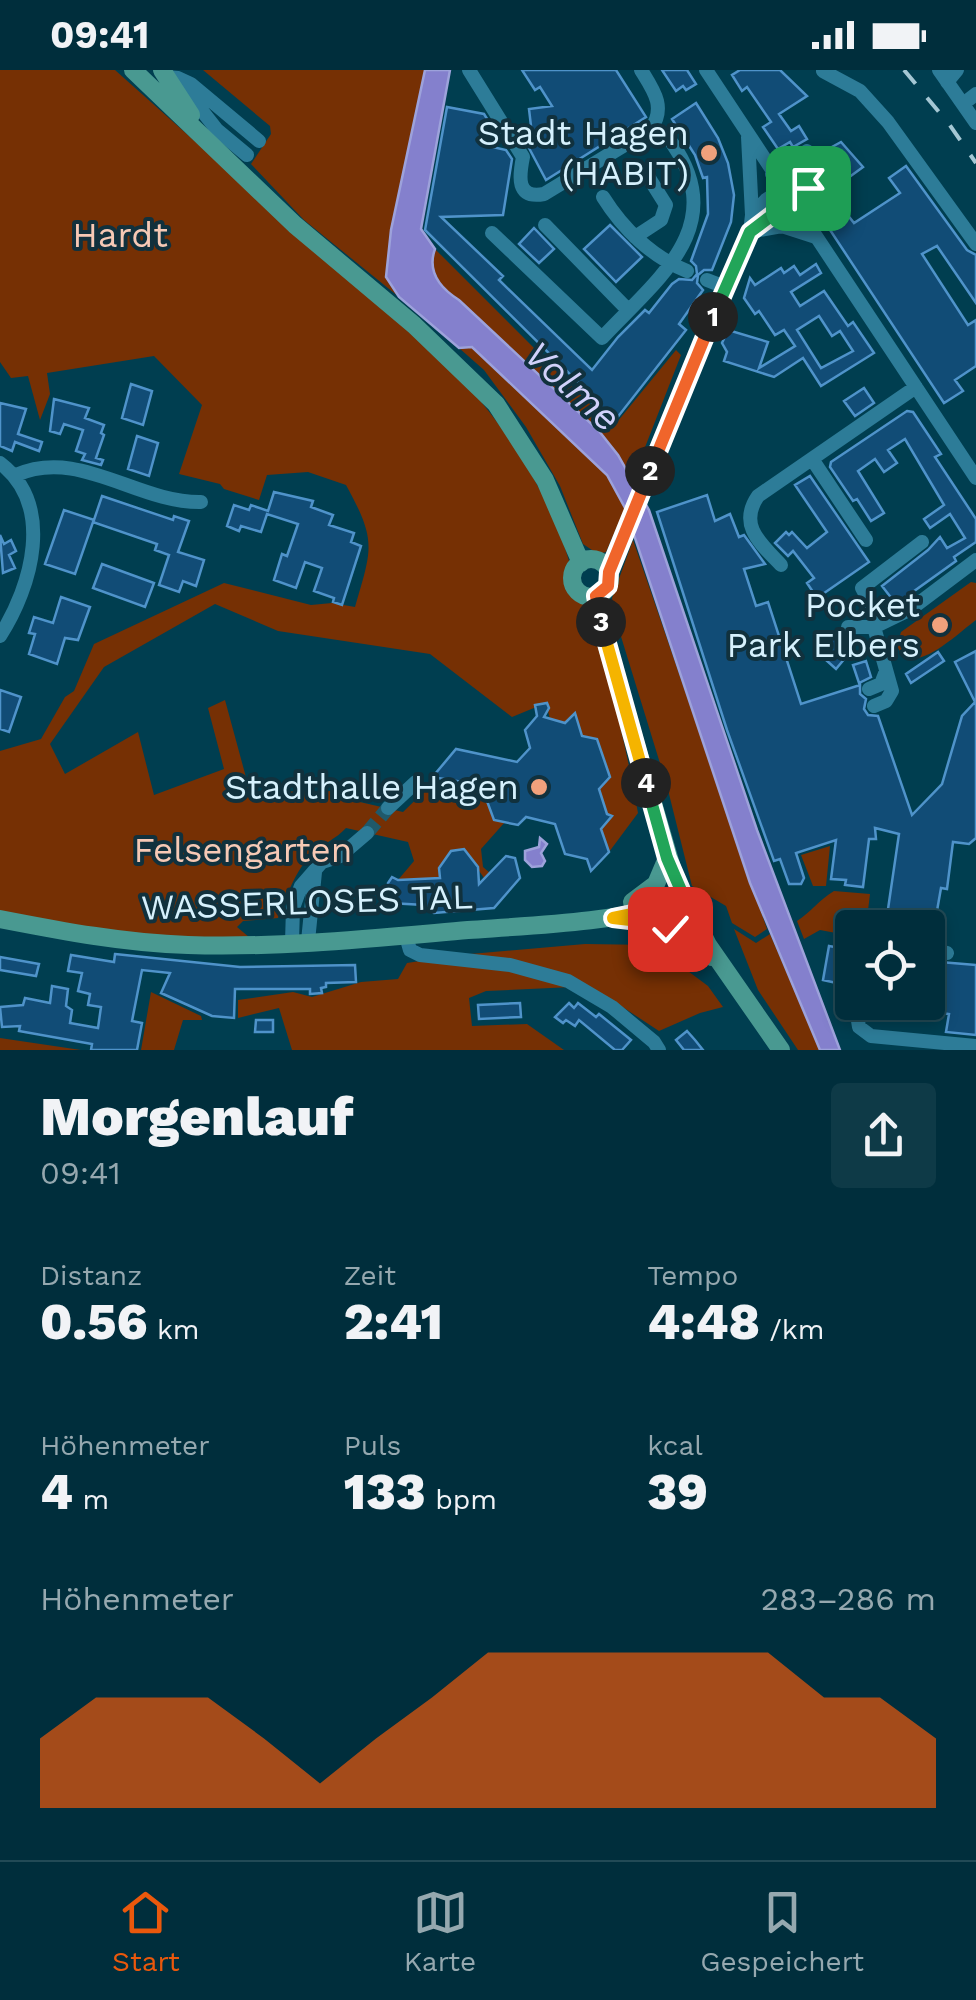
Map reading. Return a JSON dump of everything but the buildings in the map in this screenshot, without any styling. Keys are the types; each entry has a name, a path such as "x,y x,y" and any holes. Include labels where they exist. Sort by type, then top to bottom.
{"main road":[{"path":"134,70 215,138"},
{"path":"166,72 192,116 295,225 478,384 517,433 581,563"},
{"path":"581,563 610,563 608,586 596,596 584,596 576,588 573,577 581,563"},
{"path":"596,596 667,858 720,963 782,1050"},
{"path":"632,902 656,884 667,858"},
{"name":"WASSERLOSES TAL","path":"558,922 632,902 684,897"},
{"name":"WASSERLOSES TAL","path":"613,918 684,897"},
{"name":"WASSERLOSES TAL","path":"0,919 84,935 159,943 406,936 613,918 656,923 720,963"}],"street":[{"path":"469,70 522,157 519,180 523,190 533,196 544,194 650,130 657,121 658,97 641,70"},
{"path":"706,70 976,478"},
{"path":"823,71 860,91 888,122 976,244"},
{"path":"166,72 215,138"},
{"path":"166,72 191,84 259,141"},
{"path":"948,74 976,124"},
{"path":"962,104 976,94"},
{"path":"192,116 199,115 248,155"},
{"path":"610,563 750,232 748,135"},
{"path":"492,233 602,338 671,265 682,248 695,212 692,177 672,143"},
{"path":"752,215 766,200 812,185 795,159 772,174"},
{"path":"636,236 661,220 666,205 644,170"},
{"path":"750,232 786,195"},
{"path":"603,197 616,219 671,265 688,271"},
{"path":"544,225 628,310"},
{"path":"750,232 782,226 816,237"},
{"path":"707,280 725,287"},
{"path":"782,565 748,521 758,496 916,388"},
{"path":"812,459 866,540"},
{"path":"0,463 16,475 30,508 30,566 16,609 0,636"},
{"path":"16,475 51,465 74,468 176,502 200,502"},
{"path":"874,706 890,697 891,684 874,627 876,614 862,588 922,542"},
{"path":"848,627 874,627 910,608 976,560"},
{"path":"869,689 881,684 886,671"},
{"path":"388,808 416,782"},
{"path":"300,941 315,871 322,862 340,856 368,833"},
{"path":"406,936 410,950 420,955 510,966 568,981 612,1006 654,1042 658,1050"},
{"path":"858,1020 859,1027 870,1036 972,1047"}],"green space":[{"name":"Hardt","path":"0,70 115,70 455,373 498,423 534,479 558,529 615,704 638,813 609,852 601,829 611,816 607,814 576,716 565,723 550,719 546,703 512,717 430,654 278,631 215,604 104,667 50,744 65,774 138,732 154,795 224,769 208,708 225,700 250,792 336,791 360,802 403,812 434,782 438,790 450,793 460,781 476,784 505,822 481,849 483,867 490,873 484,878 464,849 451,851 439,868 440,878 398,880 414,861 408,842 346,828 301,867 278,918 243,921 237,927 256,943 191,945 0,919 0,751 41,739 65,697 74,691 94,644 224,583 311,605 355,607 369,545 363,519 346,485 308,472 267,475 259,500 224,489 220,484 179,474 202,405 154,356 47,373 50,394 40,420 28,376 11,378 0,362"},
{"path":"203,70 425,70 386,277 399,297 304,220 251,164 271,134 270,126"},
{"path":"435,249 613,427 676,350 681,355 633,478 599,431 446,290 434,272"},
{"path":"467,346 607,475 625,508 606,552 598,554 583,544 560,486 526,427 484,370 459,348"},
{"path":"633,540 767,929 755,937 732,923 726,906 692,886 667,786 615,617 612,598"},
{"name":"Pocket Park Elbers","path":"971,582 976,583 976,620 923,657 912,659 903,655 897,645 901,632"},
{"path":"830,846 826,886 813,886 801,855"},
{"path":"834,891 870,894 868,910 835,910 835,933 820,930 804,939 797,921"},
{"path":"734,929 756,943 770,934 820,1050 798,1050 758,990"},
{"path":"585,944 653,945 708,986 723,1007 659,1031 615,1002 572,987 486,991 469,998 472,1026 527,1024 564,1050 292,1050 279,1008 238,1018 238,1000 293,992 312,997 361,982 398,979 407,963"},
{"path":"151,992 201,1016 202,1020 183,1020 174,1050 141,1050"},
{"path":"0,1038 81,1050 0,1050"}],"shaded area":[{"path":"425,70 450,70 421,229 435,249 434,272 446,290 599,431 618,455 649,510 757,830 840,1050 820,1050 750,883 625,508 607,475 472,347 459,348 399,297 386,277 391,230"},
{"path":"540,838 547,844 541,853 545,861 542,866 532,867 525,860 525,851 539,847"}],"tunnel":[{"path":"367,833 388,808"}],"railway":[{"path":"904,70 976,163"}],"place":[{"name":"Stadt Hagen (HABIT)","path":"709,153"},
{"name":"Pocket Park Elbers","path":"940,625"},
{"name":"Stadthalle Hagen","path":"539,787"}],"route":[{"path":"670,929 656,923 613,918 686,902 667,858 596,596 608,586 616,554 740,251 750,232 808,188"}],"water label":[{"name":"Volme","path":"573,386"}],"park label":[{"name":"Felsengarten","path":"243,850"}]}
